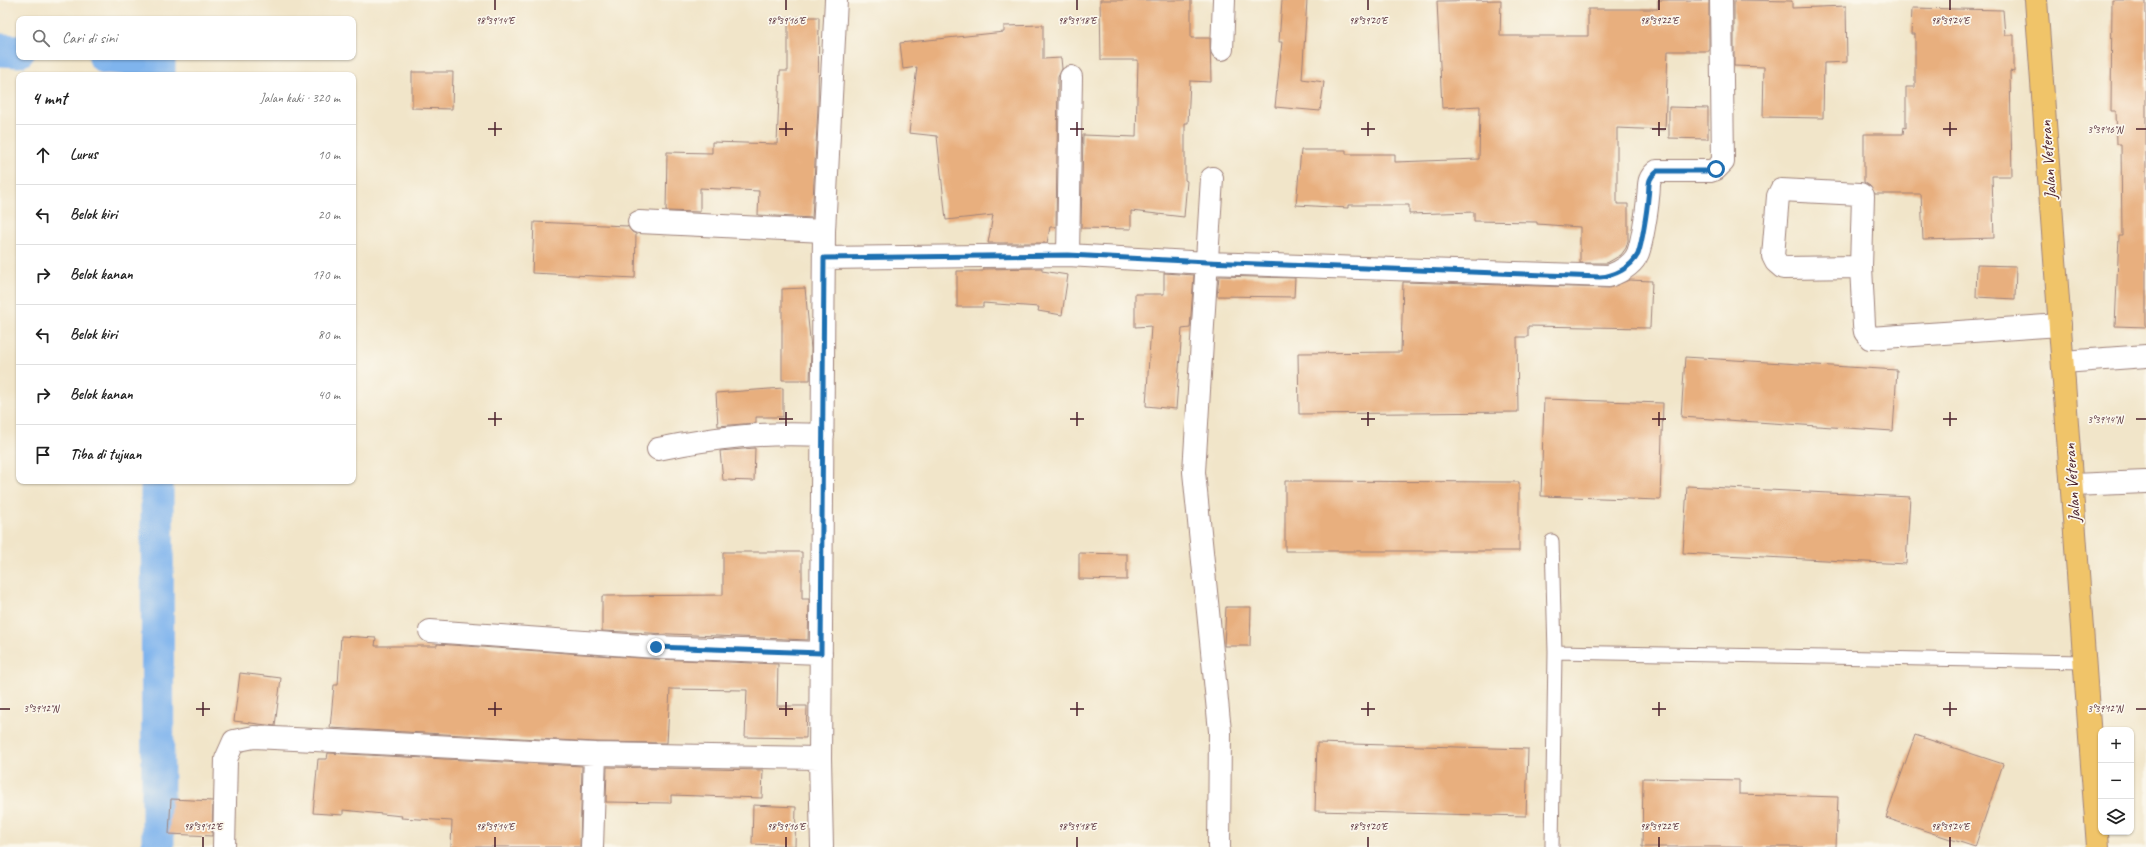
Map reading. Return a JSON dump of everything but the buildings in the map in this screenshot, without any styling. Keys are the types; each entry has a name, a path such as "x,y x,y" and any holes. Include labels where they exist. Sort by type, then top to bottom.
{"main road":[{"name":"Jalan Veteran","path":"2036,0 2098,847"}],"street":[{"path":"822,847 820,758 824,231 836,0"},
{"path":"1222,49 1224,0"},
{"path":"824,258 1068,255 1207,262 1600,277 1622,271 1637,254 1648,197 1648,181 1652,175 1657,171 1710,171 1716,169 1723,162 1721,0"},
{"path":"1068,255 1071,77"},
{"path":"1212,178 1194,472 1220,731 1219,847"},
{"path":"1861,267 1783,268 1776,262 1773,256 1778,196 1781,190 1860,194 1863,196 1861,267 1864,325 1865,332 1870,338 2060,325"},
{"path":"639,222 824,231"},
{"path":"2063,362 2146,356"},
{"path":"658,449 714,438 783,433 823,435"},
{"path":"2072,485 2146,482"},
{"path":"430,631 656,647 821,653"},
{"path":"224,847 226,758 234,741 254,737 595,754 820,758"},
{"path":"592,847 595,754"}],"lane":[{"path":"1552,541 1555,652 1552,847"},
{"path":"1555,652 2085,662"}],"waterway":[{"path":"0,50 16,51"},
{"path":"146,60 159,61 159,72"},
{"path":"157,484 158,847"}],"route":[{"path":"656,647 821,653 824,258 1068,255 1207,262 1600,277 1609,276 1622,271 1637,254 1648,197 1648,181 1652,175 1657,171 1710,171 1716,169"}]}
